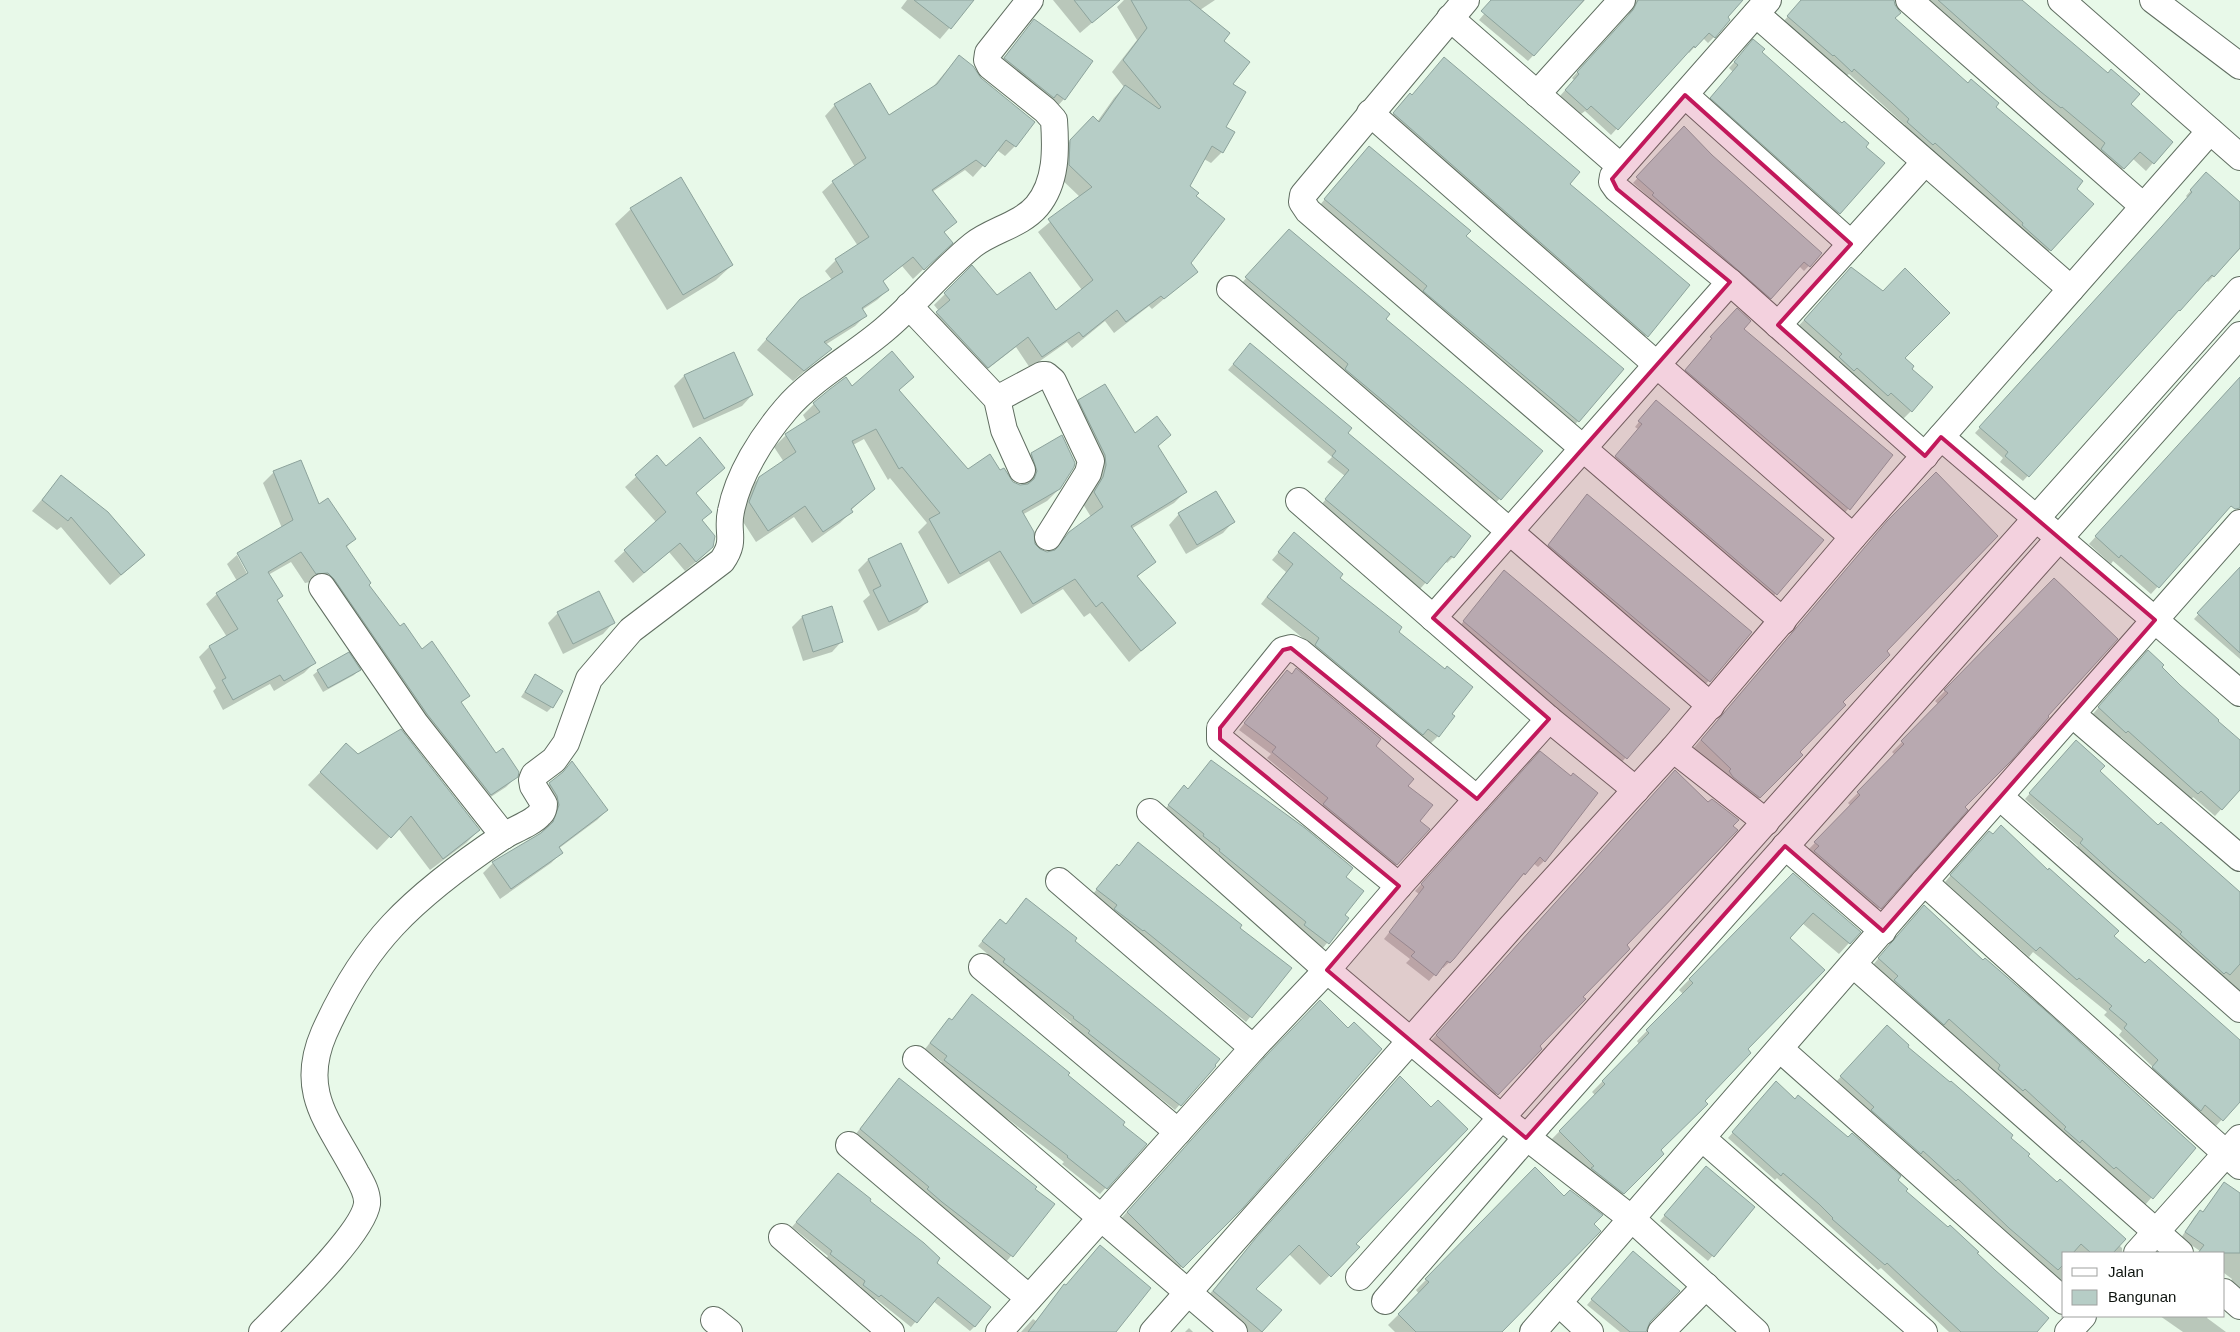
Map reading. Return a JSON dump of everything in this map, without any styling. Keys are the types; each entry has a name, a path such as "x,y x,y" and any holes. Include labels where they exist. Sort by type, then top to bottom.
{"street":[{"path":"262,1332 329,1262 362,1218 367,1204 364,1188 318,1104 315,1080 315,1058 324,1034 363,962 393,926 428,892 504,836 540,815 544,804 533,786 532,780 534,775 554,760 566,744 589,679 631,630 680,591 722,562 730,550 730,513 741,479 756,452 786,409 805,390 886,328 974,244 1025,216 1036,206 1044,194 1054,165 1056,144 1054,120 1045,110 990,66 987,60 988,53 1030,0"},
{"path":"1538,94 1622,0"},
{"path":"1909,0 2143,206"},
{"path":"2061,0 2240,157"},
{"path":"2153,0 2240,66"},
{"path":"2070,289 1925,162 1762,7 1612,179 1617,189 1730,282 1778,325 1933,446 2036,518 2240,693"},
{"path":"1621,167 1538,94 1458,9 1303,195 1302,202 1308,210 1783,621"},
{"path":"1685,95 1851,244"},
{"path":"1370,113 1852,537"},
{"path":"1153,1332 1511,926 1673,749 1852,537 2210,131"},
{"path":"1778,325 1925,162"},
{"path":"1434,618 1730,282"},
{"path":"1230,289 1710,706"},
{"path":"1359,1277 2240,290"},
{"path":"909,306 998,400 1004,430 1022,470"},
{"path":"1385,1301 1526,1138 2240,335"},
{"path":"998,400 1042,376 1048,377 1053,381 1091,457 1088,473 1048,537"},
{"path":"1299,501 1548,719 1636,790"},
{"path":"1533,1332 2072,714 2155,620 2237,533"},
{"path":"322,587 415,723 504,836"},
{"path":"1399,886 1220,739 1220,728 1283,650 1292,648 1300,652 1477,799"},
{"path":"2072,714 2240,858"},
{"path":"999,1332 1253,1048 1327,970 1548,719"},
{"path":"1673,749 1766,822"},
{"path":"2000,797 2240,1009"},
{"path":"1150,812 1327,970 1410,1041 1526,1138 1632,1219 1756,1332"},
{"path":"1785,846 1883,931"},
{"path":"1059,881 1253,1048"},
{"path":"1924,882 2235,1152 2138,1252"},
{"path":"1854,965 2179,1252"},
{"path":"982,967 1178,1132"},
{"path":"1780,1049 2062,1304"},
{"path":"916,1059 1234,1332"},
{"path":"1702,1138 1924,1332"},
{"path":"849,1145 1029,1298"},
{"path":"782,1237 891,1332"},
{"path":"1661,1332 1706,1286"},
{"path":"2225,1293 2240,1306"},
{"path":"1559,1303 1590,1332"}],"highlighted area":[{"path":"1685,95 1851,244 1778,325 1925,456 1941,437 2155,620 1883,931 1785,846 1526,1138 1327,970 1399,886 1220,739 1220,728 1283,650 1291,648 1477,799 1549,719 1433,618 1730,282 1617,189 1612,179"}],"building":[{"path":"914,0 974,0 951,29"},
{"path":"1074,0 1120,0 1092,23"},
{"path":"1131,0 1189,0 1230,33 1224,41 1250,62 1233,84 1246,92 1226,127 1235,132 1223,153 1212,146 1190,186 1199,193 1196,196 1225,219 1191,263 1198,272 1164,299 1161,296 1126,322 1117,310 1083,337 1079,332 1042,357 1028,337 988,368 936,312 950,300 944,293 972,265 997,295 1030,272 1056,310 1093,280 1048,219 1092,187 1069,165 1070,140 1093,116 1099,122 1125,85 1159,109 1161,107 1123,60 1147,28"},
{"path":"1491,0 1584,0 1534,56 1481,11"},
{"path":"1638,0 1743,0 1728,17 1730,20 1715,38 1709,33 1695,48 1694,46 1618,130 1591,106 1587,110 1565,90 1579,74 1577,72 1633,10"},
{"path":"1801,0 1894,0 1901,13 1895,18 1968,83 1971,79 1999,103 1996,107 2083,181 2077,189 2094,204 2051,251 1935,143 1933,145 1907,122 1909,119 1854,69 1852,72 1787,16"},
{"path":"1938,0 2022,0 2108,73 2111,69 2140,94 2131,104 2173,142 2154,164 2140,152 2124,169 2101,149 2105,143 2041,92"},
{"path":"1034,19 1093,61 1065,100 1057,94 1054,98 1004,58"},
{"path":"1753,39 1765,49 1762,52 1842,123 1844,121 1869,143 1866,147 1885,163 1840,214 1710,98 1738,65 1734,62"},
{"path":"959,55 973,66 981,78 1035,122 1016,147 1006,140 985,167 976,160 932,190 957,222 944,232 953,243 924,270 913,257 883,281 889,290 862,308 867,316 824,342 832,349 804,371 766,339 800,299 843,272 835,259 869,237 832,181 866,158 834,104 870,83 889,115 937,84"},
{"path":"1444,57 1580,172 1570,184 1690,285 1648,337 1393,113 1410,93 1412,95"},
{"path":"1684,126 1712,155 1822,253 1810,267 1804,262 1771,299 1652,195 1654,193 1636,177"},
{"path":"1369,146 1471,231 1466,236 1624,369 1579,422 1423,291 1427,286 1324,199"},
{"path":"2206,172 2240,202 2240,248 2214,277 2212,275 2179,310 2029,477 2005,456 2008,452 1979,427 2162,226 2192,192 2190,190"},
{"path":"681,177 733,265 683,295 630,208"},
{"path":"1289,229 1390,314 1386,319 1543,451 1501,500 1345,369 1348,364 1245,277"},
{"path":"1851,267 1883,291 1905,268 1950,313 1905,358 1914,366 1912,369 1933,387 1912,412 1891,393 1888,396 1857,368 1854,371 1839,357 1842,354 1804,320"},
{"path":"1737,308 1751,321 1744,329 1893,455 1850,510 1685,370 1712,338 1710,337"},
{"path":"1250,343 1352,428 1348,433 1471,536 1454,558 1451,556 1427,584 1325,499 1349,470 1332,456 1336,451 1233,364"},
{"path":"892,351 914,377 899,390 968,469 990,454 1000,470 1004,468 1013,482 1020,485 1028,484 1034,479 1037,471 1031,453 1062,435 1075,463 1074,467 1060,489 1022,511 1034,532 1035,544 1047,552 1055,550 1069,532 1103,507 1094,492 1103,477 1106,465 1105,455 1078,400 1105,384 1135,433 1157,416 1171,435 1158,446 1187,492 1131,526 1156,562 1137,576 1176,623 1141,651 1102,602 1096,607 1075,579 1033,604 1000,551 960,574 929,519 940,513 902,467 899,469 876,429 852,441 875,489 851,509 853,512 823,532 805,506 768,531 749,502 759,477 796,452 785,434 820,412 813,403 830,389 846,377 852,386"},
{"path":"734,352 753,395 704,419 684,375"},
{"path":"2240,377 2240,508 2235,509 2231,506 2159,588 2121,555 2119,558 2095,536"},
{"path":"1656,400 1824,540 1777,595 1615,456 1642,424 1638,421"},
{"path":"700,437 725,468 696,493 712,512 702,520 715,536 713,547 696,562 680,543 644,573 624,550 666,512 635,475 657,455 666,466"},
{"path":"301,460 319,504 328,498 356,539 346,546 371,583 369,585 400,626 404,623 422,649 432,641 470,696 461,702 496,753 503,748 519,772 518,777 491,795 427,714 334,579 328,573 316,574 301,552 268,572 283,596 277,600 316,663 284,681 280,675 233,700 222,680 226,678 209,646 238,629 216,593 248,573 237,553 293,520 273,471"},
{"path":"1936,472 1998,536 1887,651 1890,655 1843,702 1846,705 1800,752 1803,755 1760,798 1733,777 1729,771 1731,769 1701,740 1887,521"},
{"path":"61,475 108,512 145,555 121,575 71,517 68,521 42,500"},
{"path":"1216,491 1235,522 1197,545 1178,513"},
{"path":"1587,494 1752,632 1710,682 1548,545"},
{"path":"1294,532 1343,574 1340,578 1402,627 1399,632 1445,669 1447,666 1473,687 1452,714 1455,716 1439,737 1428,729 1423,735 1315,645 1319,638 1267,597 1293,564 1278,552"},
{"path":"901,543 928,602 889,622 873,590 881,586 868,559"},
{"path":"2240,567 2240,653 2197,613"},
{"path":"1504,570 1670,709 1627,759 1463,621"},
{"path":"2054,578 2118,639 2048,716 2012,760 1965,807 1968,810 1881,909 1814,851 1819,846 1814,842 1860,795 1857,792 1904,744 1901,741 1948,693 1944,690"},
{"path":"599,591 615,623 573,644 557,612"},
{"path":"832,606 843,642 813,652 802,616"},
{"path":"2148,650 2164,665 2162,667 2180,685 2240,740 2240,790 2222,810 2201,791 2198,794 2128,731 2126,733 2098,707"},
{"path":"349,652 361,670 328,688 317,670"},
{"path":"1296,668 1381,739 1376,746 1414,779 1408,786 1433,805 1420,821 1430,829 1397,865 1323,804 1328,798 1272,752 1276,747 1244,723 1287,670 1292,674"},
{"path":"535,674 563,691 553,708 525,692"},
{"path":"401,729 480,830 443,859 411,816 391,838 320,772 346,743 358,754"},
{"path":"2076,740 2105,766 2100,771 2158,825 2161,822 2240,892 2240,964 2230,975 2226,972 2224,974 2180,934 2182,932 2080,843 2083,839 2029,793"},
{"path":"1540,751 1571,776 1573,773 1598,793 1545,862 1540,857 1525,875 1524,873 1454,959 1450,963 1447,961 1436,976 1411,956 1415,952 1389,932 1424,887 1421,884"},
{"path":"1211,760 1305,828 1353,868 1346,877 1364,891 1345,915 1349,918 1329,944 1304,925 1306,922 1219,851 1220,849 1203,836 1204,834 1168,805 1184,785 1188,789"},
{"path":"572,761 608,810 559,847 563,853 511,889 492,862 541,833 553,822 559,805 557,796 549,783 563,772"},
{"path":"1675,770 1708,802 1712,799 1739,820 1733,826 1738,830 1627,945 1630,949 1583,997 1586,999 1540,1046 1542,1049 1498,1095 1436,1035"},
{"path":"2001,825 2048,870 2049,868 2119,931 2114,936 2145,963 2149,959 2240,1040 2240,1102 2223,1121 2205,1105 2201,1111 2152,1067 2158,1060 2124,1028 2127,1024 2109,1009 2112,1006 2079,978 2077,980 2040,947 2036,951 1950,875 1989,831 1993,834"},
{"path":"1138,842 1242,925 1240,928 1292,968 1252,1018 1144,930 1114,909 1117,905 1096,889 1117,864 1119,866"},
{"path":"1793,873 1861,932 1850,944 1813,913 1790,938 1825,970 1748,1049 1751,1053 1705,1101 1708,1104 1661,1150 1664,1154 1624,1194 1591,1168 1594,1166 1559,1131 1605,1084 1602,1081 1649,1033 1646,1030 1693,983 1689,979"},
{"path":"1026,898 1077,938 1075,941 1220,1059 1181,1106 1088,1033 1090,1031 1074,1017 1003,962 1005,959 982,941 1000,919 1006,924"},
{"path":"1924,905 1983,960 1985,958 2046,1011 2196,1148 2153,1199 2116,1167 2114,1169 2082,1140 2080,1143 2064,1129 2066,1127 2025,1089 2023,1091 1998,1069 2000,1065 1949,1019 1944,1025 1894,980 1898,976 1878,958"},
{"path":"972,994 1070,1073 1068,1075 1125,1122 1123,1125 1147,1144 1107,1189 1068,1156 944,1060 947,1056 930,1043 949,1018 952,1020"},
{"path":"1320,1000 1348,1028 1354,1022 1382,1049 1243,1208 1183,1268 1127,1212 1264,1058"},
{"path":"1887,1025 1909,1045 1908,1047 1951,1081 2013,1135 2011,1138 2030,1154 2028,1156 2057,1182 2060,1179 2126,1239 2114,1252 2090,1252 2081,1244 2074,1252 2062,1252 2062,1266 2058,1270 2009,1228 1958,1179 1956,1181 1923,1151 1921,1154 1871,1110 1874,1107 1840,1076"},
{"path":"1400,1076 1431,1107 1438,1100 1468,1129 1356,1244 1360,1247 1331,1277 1299,1245 1256,1289 1282,1310 1262,1332 1213,1291 1255,1239"},
{"path":"899,1078 1037,1187 1035,1189 1055,1204 1013,1257 942,1202 927,1189 929,1187 860,1129"},
{"path":"1776,1081 1795,1099 1798,1095 1848,1137 1852,1133 1901,1176 1898,1180 1908,1189 1906,1191 1948,1227 1950,1225 1995,1270 2049,1318 2037,1332 1961,1332 1887,1263 1885,1265 1832,1219 1819,1204 1783,1173 1781,1176 1732,1132"},
{"path":"1706,1166 1755,1207 1714,1257 1664,1215"},
{"path":"1535,1167 1564,1196 1570,1190 1603,1215 1594,1224 1601,1231 1502,1332 1416,1332 1398,1314 1429,1282 1425,1279"},
{"path":"838,1173 871,1199 870,1201 924,1243 940,1258 937,1263 991,1307 975,1327 938,1297 917,1323 881,1295 879,1297 863,1285 865,1281 830,1254 832,1251 796,1222"},
{"path":"2224,1182 2240,1193 2240,1253 2199,1252 2204,1245 2185,1232 2200,1210 2203,1212"},
{"path":"1100,1245 1151,1288 1116,1332 1028,1332 1064,1284 1066,1285"},
{"path":"1633,1251 1680,1291 1650,1322 1646,1332 1630,1332 1591,1299"}]}
